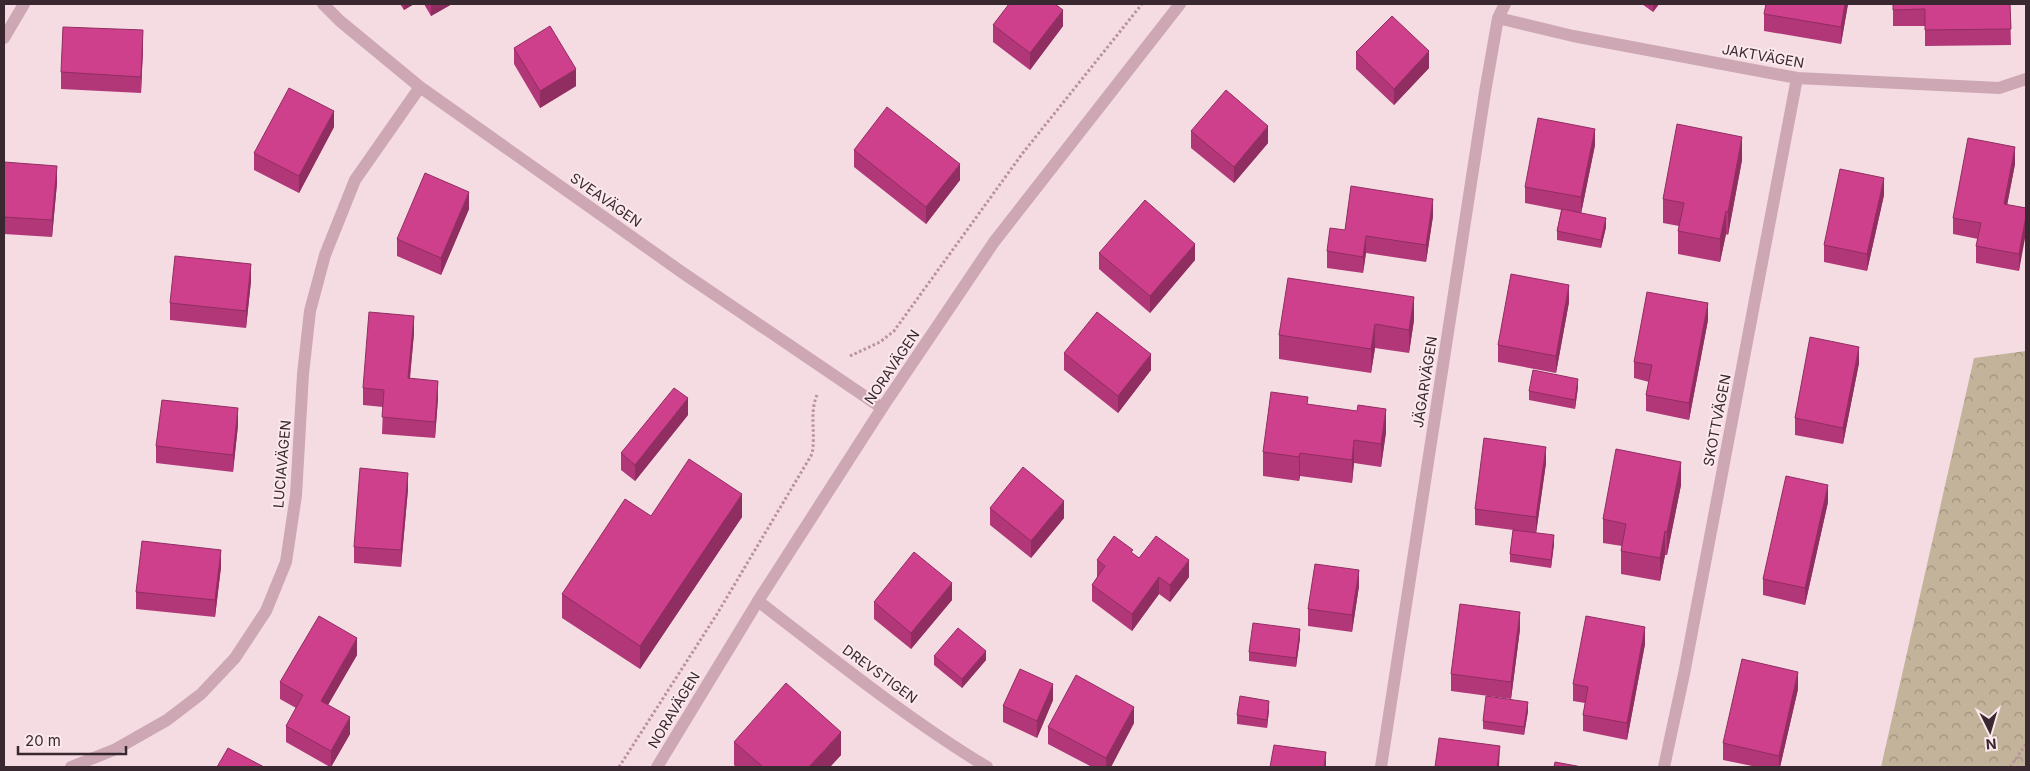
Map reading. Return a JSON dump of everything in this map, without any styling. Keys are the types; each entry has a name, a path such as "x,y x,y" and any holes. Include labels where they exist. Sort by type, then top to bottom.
{"street":[{"path":"4,38 24,4"},
{"name":"SVEAVÄGEN","path":"323,4 340,21 420,87 683,273 882,408"},
{"name":"NORAVÄGEN","path":"657,767 758,600 882,408 994,242 1180,4"},
{"name":"JÄGARVÄGEN","path":"1381,767 1498,18 1505,4"},
{"name":"JAKTVÄGEN","path":"1498,18 1572,36 1797,78 2000,88 2026,79"},
{"name":"SKOTTVÄGEN","path":"1664,767 1684,674 1797,78"},
{"name":"LUCIAVÄGEN","path":"71,767 116,749 167,720 200,694 235,658 266,611 286,562 296,495 303,374 310,311 325,255 355,180 420,87"},
{"name":"DREVSTIGEN","path":"758,600 874,690 961,752 987,767"}],"path":[{"path":"2010,767 2026,744"}],"green space":[{"path":"2026,351 2026,767 1881,767 1974,358"}],"building":[{"path":"1009,4 1055,4 1063,10 1030,53 993,25"},
{"path":"1766,4 1845,4 1841,27 1764,14"},
{"path":"1893,4 2010,4 2011,29 1925,30 1925,9 1893,10"},
{"path":"1392,16 1429,51 1394,89 1356,52"},
{"path":"550,26 576,69 540,91 514,48"},
{"path":"63,27 143,30 141,77 61,72"},
{"path":"289,88 334,111 299,176 254,153"},
{"path":"1226,90 1268,126 1234,167 1191,131"},
{"path":"887,107 960,164 926,207 854,150"},
{"path":"1538,118 1595,129 1581,197 1525,187"},
{"path":"1677,124 1742,137 1728,212 1726,211 1720,239 1678,231 1684,203 1663,199"},
{"path":"1968,138 2015,147 2004,204 2026,208 2019,254 1976,246 1981,223 1953,218"},
{"path":"4,162 57,166 52,220 4,217"},
{"path":"1840,169 1884,178 1867,254 1824,245"},
{"path":"425,173 469,192 441,258 397,239"},
{"path":"1351,186 1433,199 1426,245 1366,236 1363,257 1327,251 1330,228 1345,230"},
{"path":"1145,200 1195,244 1150,296 1099,253"},
{"path":"1562,209 1606,218 1601,240 1557,231"},
{"path":"175,256 251,264 246,311 170,303"},
{"path":"1511,274 1569,285 1556,356 1498,345"},
{"path":"1288,278 1414,297 1409,330 1375,324 1371,349 1279,335"},
{"path":"1647,292 1708,303 1689,403 1646,395 1652,365 1634,362"},
{"path":"369,312 414,316 408,378 438,381 435,422 382,417 384,390 363,388"},
{"path":"1097,312 1151,354 1118,396 1064,353"},
{"path":"1810,337 1859,347 1843,428 1795,418"},
{"path":"1533,370 1578,379 1575,400 1529,391"},
{"path":"674,388 688,398 635,465 621,453"},
{"path":"1271,392 1308,397 1307,404 1357,411 1358,405 1386,409 1381,444 1354,440 1352,460 1300,453 1299,457 1263,452"},
{"path":"162,400 238,408 233,455 156,446"},
{"path":"1484,438 1546,447 1536,517 1475,509"},
{"path":"1616,449 1681,462 1660,558 1621,551 1626,524 1603,519"},
{"path":"689,459 742,494 640,646 562,594 625,499 651,516"},
{"path":"1023,467 1064,501 1031,541 990,508"},
{"path":"360,468 408,473 401,550 354,547"},
{"path":"1786,476 1828,485 1805,588 1763,579"},
{"path":"1513,530 1554,535 1551,560 1510,554"},
{"path":"1114,536 1133,550 1131,552 1139,558 1156,536 1189,560 1170,585 1159,577 1132,614 1092,585 1105,566 1097,560"},
{"path":"142,541 221,550 215,600 136,592"},
{"path":"914,552 952,583 911,633 874,602"},
{"path":"1315,564 1359,570 1352,615 1308,609"},
{"path":"1460,604 1520,612 1511,682 1451,674"},
{"path":"319,616 357,638 321,701 350,717 331,751 286,726 303,695 280,682"},
{"path":"1586,616 1645,627 1627,723 1583,715 1588,687 1573,684"},
{"path":"1253,623 1300,629 1296,658 1249,652"},
{"path":"958,628 986,651 962,679 934,656"},
{"path":"1742,659 1798,672 1779,756 1723,743"},
{"path":"1020,669 1053,684 1037,721 1003,706"},
{"path":"1076,675 1134,707 1106,758 1048,727"},
{"path":"786,683 841,732 809,767 763,767 734,742"},
{"path":"1240,696 1269,701 1267,720 1237,715"},
{"path":"1486,696 1528,702 1524,727 1483,721"},
{"path":"1439,738 1500,746 1497,767 1435,767"},
{"path":"1274,745 1326,752 1324,767 1270,767"},
{"path":"228,748 264,767 217,767"},
{"path":"1555,762 1582,767 1554,767"}]}
